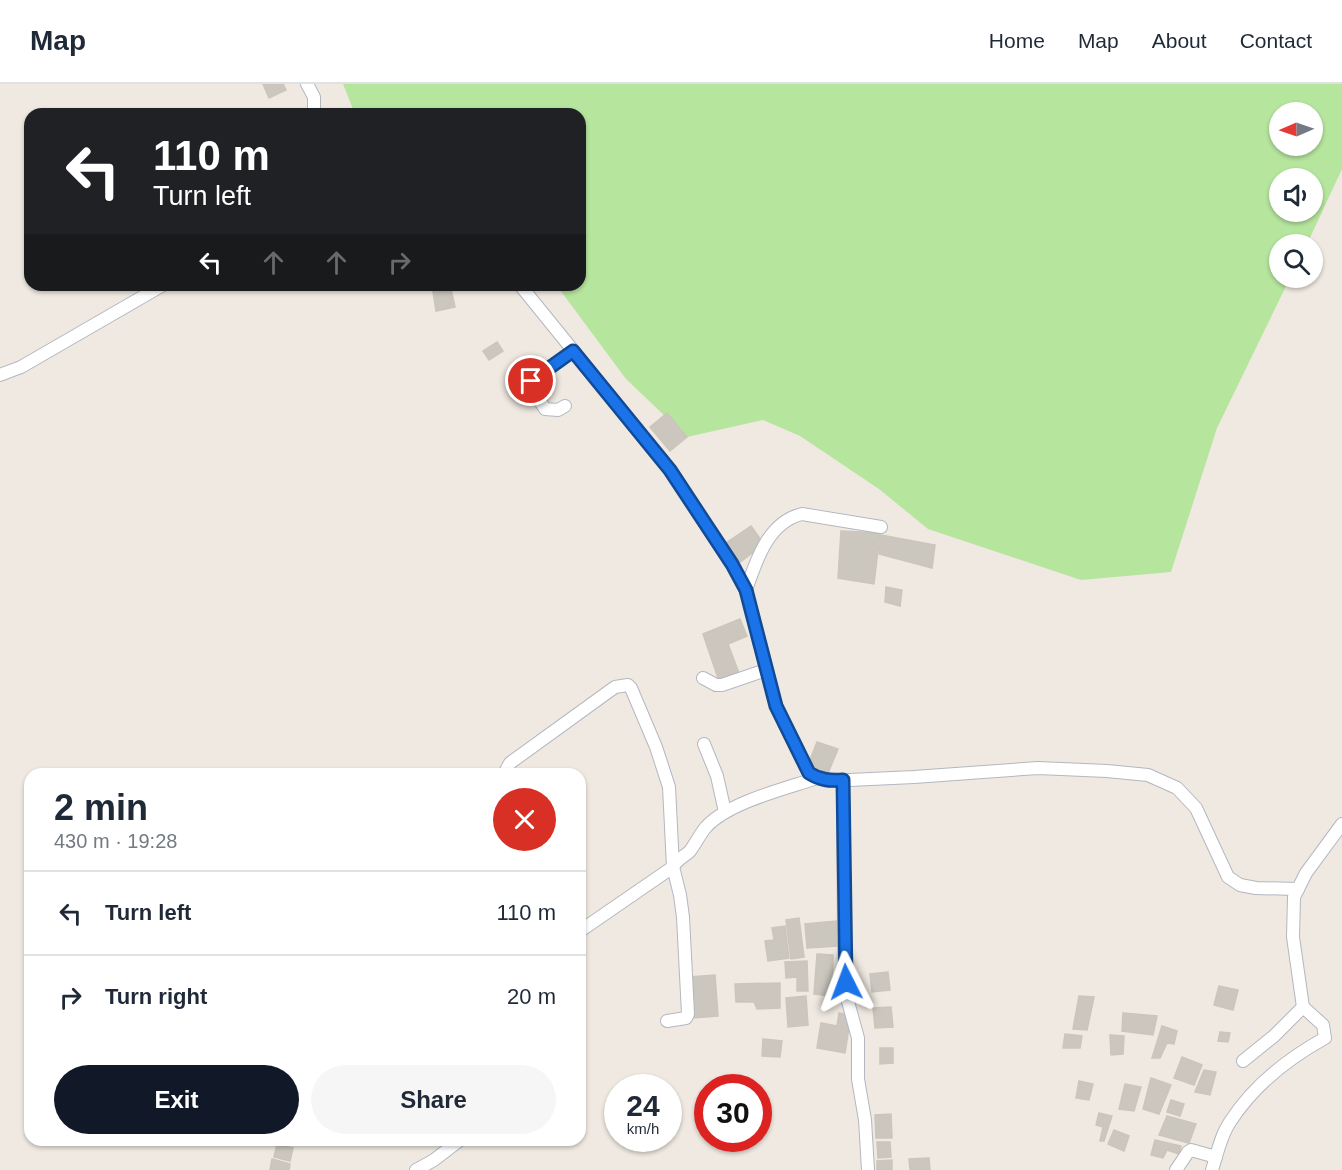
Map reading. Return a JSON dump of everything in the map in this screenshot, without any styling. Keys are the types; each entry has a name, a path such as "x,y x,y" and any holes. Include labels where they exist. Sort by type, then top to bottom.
{"street":[{"path":"307,84 314,97 316,108"},
{"path":"0,375 21,367 153,291"},
{"path":"525,291 670,470 732,564 746,590 776,706 809,773 828,781 1038,768 1107,771 1148,776 1177,788 1196,808 1228,878 1240,885 1256,888 1298,889"},
{"path":"565,406 558,410 545,409 530,385 531,381 573,351"},
{"path":"746,590 767,540 791,516 802,514 881,527"},
{"path":"703,678 716,685 722,685 766,670"},
{"path":"507,768 510,763 615,687 627,685 631,688 656,747 669,787 673,867 683,917 688,1014 686,1018 667,1021"},
{"path":"704,744 717,776 725,812"},
{"path":"586,927 673,867 676,861 689,852 706,827 725,812 817,778"},
{"path":"843,780 844,945 847,998 858,1038 858,1078 866,1120 868,1170"},
{"path":"1212,1170 1229,1123 1244,1103 1273,1074 1325,1038 1323,1025 1303,1007 1293,938 1294,897 1306,873 1342,824"},
{"path":"1243,1060 1274,1036 1303,1007"},
{"path":"416,1170 452,1146"},
{"path":"1176,1170 1191,1150 1216,1157"}],"green space":[{"path":"343,84 1342,84 1342,169 1323,210 1323,168 1269,168 1269,222 1317,222 1312,234 1269,234 1269,288 1285,288 1217,428 1171,572 1081,580 928,529 879,489 800,436 763,420 687,437 626,379 561,291 586,291 586,108 353,108"}],"building":[{"path":"263,84 283,84 286,90 269,98"},
{"path":"433,291 451,291 455,307 436,311"},
{"path":"497,342 503,351 489,360 483,351"},
{"path":"667,413 687,437 670,451 650,427"},
{"path":"751,526 764,544 739,563 726,543"},
{"path":"841,531 880,533 874,584 838,578"},
{"path":"881,535 935,545 932,568 879,554"},
{"path":"886,587 902,590 900,606 885,602"},
{"path":"740,619 747,636 728,644 739,673 719,681 703,634"},
{"path":"817,742 838,749 828,773 808,765"},
{"path":"799,918 804,957 791,959 786,920"},
{"path":"837,921 838,946 807,948 805,924"},
{"path":"785,926 789,958 768,961 765,941 774,940 772,928"},
{"path":"817,954 833,955 832,996 814,994"},
{"path":"807,961 808,991 797,991 797,977 786,978 785,962"},
{"path":"888,972 890,990 872,992 870,974"},
{"path":"715,975 718,1016 692,1018 689,977"},
{"path":"780,983 780,1008 757,1009 754,1002 736,1002 735,984"},
{"path":"1219,986 1238,990 1233,1010 1214,1005"},
{"path":"806,996 808,1025 788,1027 786,998"},
{"path":"1079,996 1094,997 1087,1030 1073,1029"},
{"path":"891,1007 893,1027 875,1028 873,1008"},
{"path":"839,1013 851,1015 845,1053 817,1048 821,1023 837,1026"},
{"path":"1123,1013 1157,1016 1153,1035 1122,1031"},
{"path":"1162,1026 1177,1031 1174,1044 1167,1043 1160,1058 1152,1058"},
{"path":"1220,1032 1230,1033 1228,1042 1218,1041"},
{"path":"1065,1034 1082,1036 1080,1048 1063,1048"},
{"path":"1110,1035 1124,1036 1123,1054 1111,1055"},
{"path":"763,1039 782,1041 780,1057 762,1056"},
{"path":"880,1048 893,1048 893,1063 880,1064"},
{"path":"1182,1057 1202,1065 1194,1085 1174,1078"},
{"path":"1204,1070 1216,1072 1210,1095 1195,1092"},
{"path":"1151,1078 1171,1085 1159,1114 1143,1109"},
{"path":"1079,1081 1093,1084 1089,1100 1076,1098"},
{"path":"1125,1084 1141,1087 1134,1111 1119,1109"},
{"path":"1171,1100 1184,1104 1180,1116 1167,1112"},
{"path":"1099,1113 1112,1116 1104,1141 1100,1141 1103,1127 1096,1125"},
{"path":"891,1114 892,1138 876,1138 875,1115"},
{"path":"1167,1116 1196,1124 1189,1143 1159,1135"},
{"path":"1114,1130 1129,1136 1124,1151 1108,1144"},
{"path":"1155,1140 1181,1146 1179,1154 1167,1150 1163,1158 1151,1155"},
{"path":"877,1142 890,1142 891,1157 878,1158"},
{"path":"277,1146 293,1148 290,1161 274,1157"},
{"path":"929,1158 930,1170 910,1170 909,1159"},
{"path":"272,1159 290,1164 289,1170 270,1170"},
{"path":"892,1160 892,1170 877,1170 877,1161"}],"route":[{"path":"531,381 533,377 573,351 670,470 732,564 746,590 776,706 809,773 828,781 843,780 846,982"}]}
